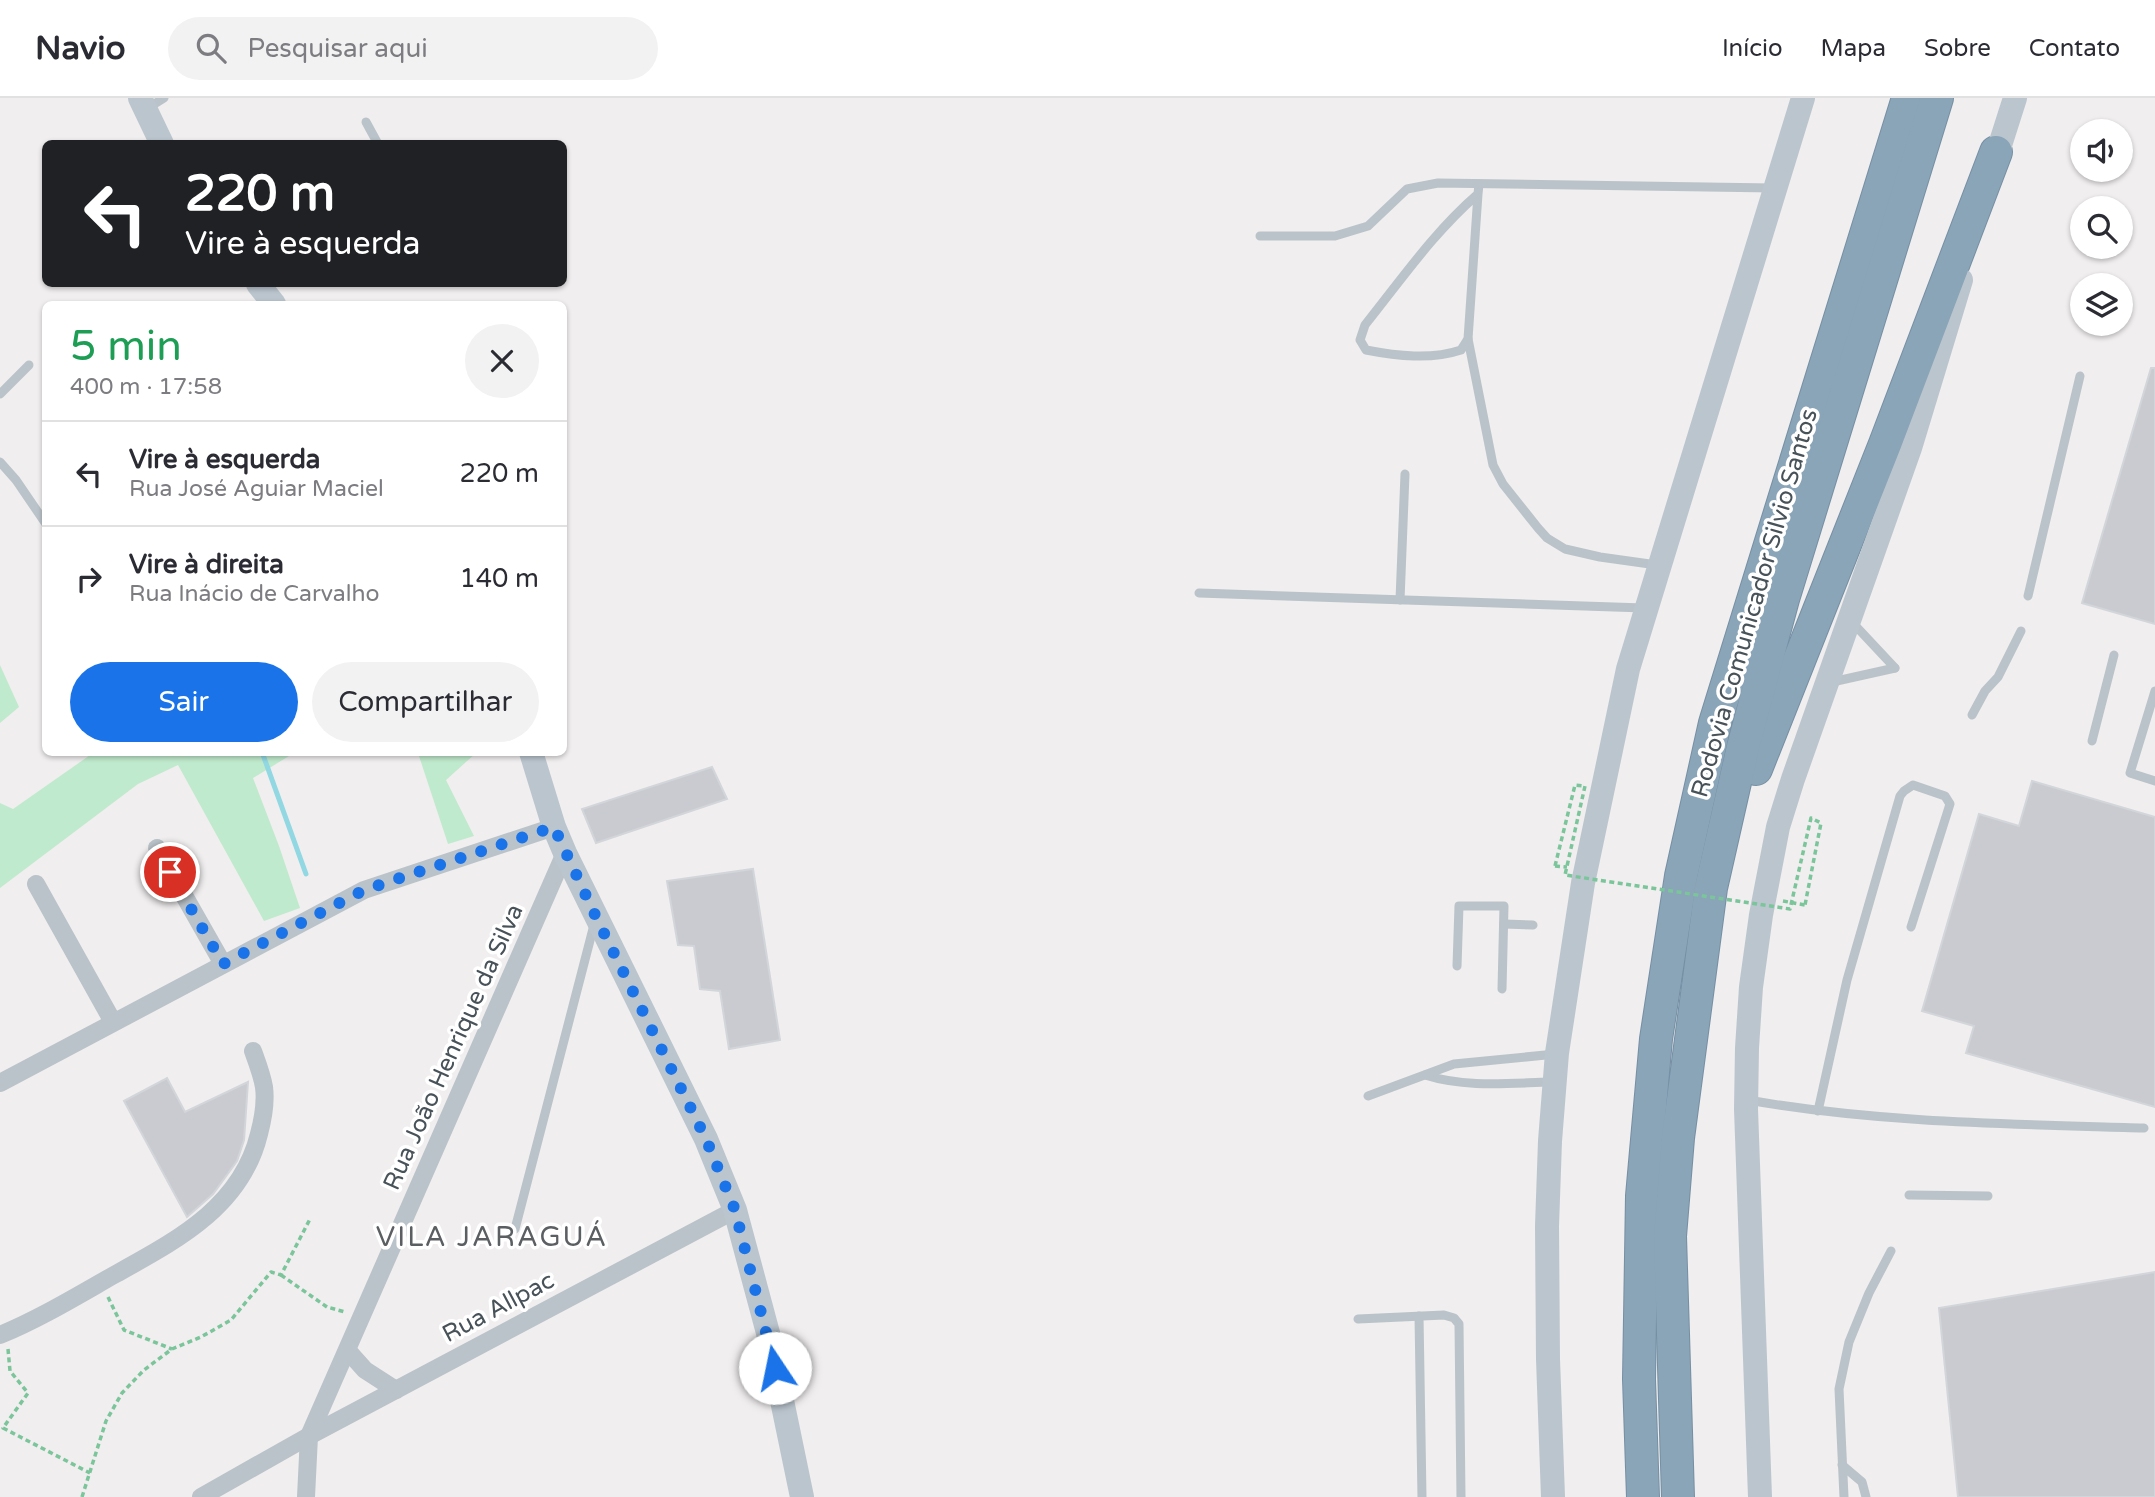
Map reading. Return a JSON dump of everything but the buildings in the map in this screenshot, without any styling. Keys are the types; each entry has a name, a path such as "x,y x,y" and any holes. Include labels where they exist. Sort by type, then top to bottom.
{"highway":[{"name":"Rodovia Comunicador Silvio Santos","path":"1643,1495 1639,1379 1642,1196 1656,1039 1681,876 1695,805 1719,710 1908,98"},
{"name":"Rodovia Comunicador Silvio Santos","path":"1678,1497 1670,1236 1678,1138 1711,888 1743,747 1783,599 1937,98"},
{"path":"1711,888 1997,152"}],"main road":[{"path":"1553,1497 1547,1226 1550,1141 1557,1053 1585,870 1618,709 1658,565 1802,98"},
{"path":"1760,1497 1746,1099 1751,987 1766,885 1778,827 1941,352 1997,152 2015,98"},
{"path":"150,102 161,140"},
{"path":"260,287 272,301"},
{"path":"532,756 565,853 706,1139 735,1210 768,1333 802,1497"}],"street":[{"path":"2,1078 364,890 554,827"},
{"path":"157,848 223,964"},
{"name":"Rua João Henrique da Silva","path":"306,1497 309,1436 565,853"},
{"path":"36,884 113,1022"},
{"path":"3,1334 156,1251 210,1214 229,1196 257,1144 263,1116 264,1087 253,1051"},
{"name":"Rua Allpac","path":"201,1497 309,1436 735,1210"},
{"path":"348,1351 365,1370 396,1390"}],"lane":[{"path":"366,122 376,140"},
{"path":"1260,236 1335,236 1368,226 1407,189 1438,183 1478,189 1775,188"},
{"path":"1468,339 1461,350 1443,356 1384,354 1366,350 1360,340 1365,325 1433,239 1478,189"},
{"path":"1478,189 1468,339 1493,465 1503,484 1538,528 1547,538 1565,549 1658,565"},
{"path":"0,394 29,365"},
{"path":"2028,596 2080,376"},
{"path":"0,462 42,518"},
{"path":"1400,600 1405,474"},
{"path":"1199,593 1646,608"},
{"path":"1827,683 1895,668 1850,620"},
{"path":"1972,715 1998,677 2021,631"},
{"path":"2092,741 2114,656"},
{"path":"2155,691 2130,773 2155,781"},
{"path":"1818,1111 1847,981 1900,796 1913,785 1945,796 1950,804 1911,927"},
{"path":"1457,966 1459,906 1504,906 1502,989"},
{"path":"514,1229 596,917"},
{"path":"1504,924 1533,925"},
{"path":"1368,1096 1454,1064 1557,1053"},
{"path":"1425,1075 1466,1084 1555,1082"},
{"path":"1746,1099 1818,1111 1933,1121 2144,1128"},
{"path":"1909,1195 1988,1196"},
{"path":"1844,1497 1839,1389 1849,1342 1869,1293 1891,1251"},
{"path":"1419,1316 1422,1497"},
{"path":"1358,1319 1449,1316 1459,1324 1461,1497"},
{"path":"1842,1465 1854,1472 1862,1482 1866,1497"}],"path":[{"path":"1555,866 1575,785 1585,786 1565,875 1790,909 1811,818 1821,823 1805,905"},
{"path":"281,1275 310,1219"},
{"path":"82,1497 106,1422 122,1393 144,1370 172,1349 232,1320 271,1272 281,1275 327,1307 362,1316"},
{"path":"102,1282 124,1330 172,1349"},
{"path":"3,1334 10,1371 28,1393 3,1428 90,1473"}],"green space":[{"path":"0,665 19,707 0,723"},
{"path":"89,756 289,756 253,778 300,908 264,921 178,765 138,784 0,888 0,803 13,809"},
{"path":"419,756 473,756 446,780 474,836 448,844"}],"waterway":[{"path":"263,756 306,874"}],"district":[{"name":"VILA JARAGUÁ","path":"492,1236"}],"route":[{"path":"170,872 223,964 364,890 554,827 706,1139 735,1210 775,1368"}]}
